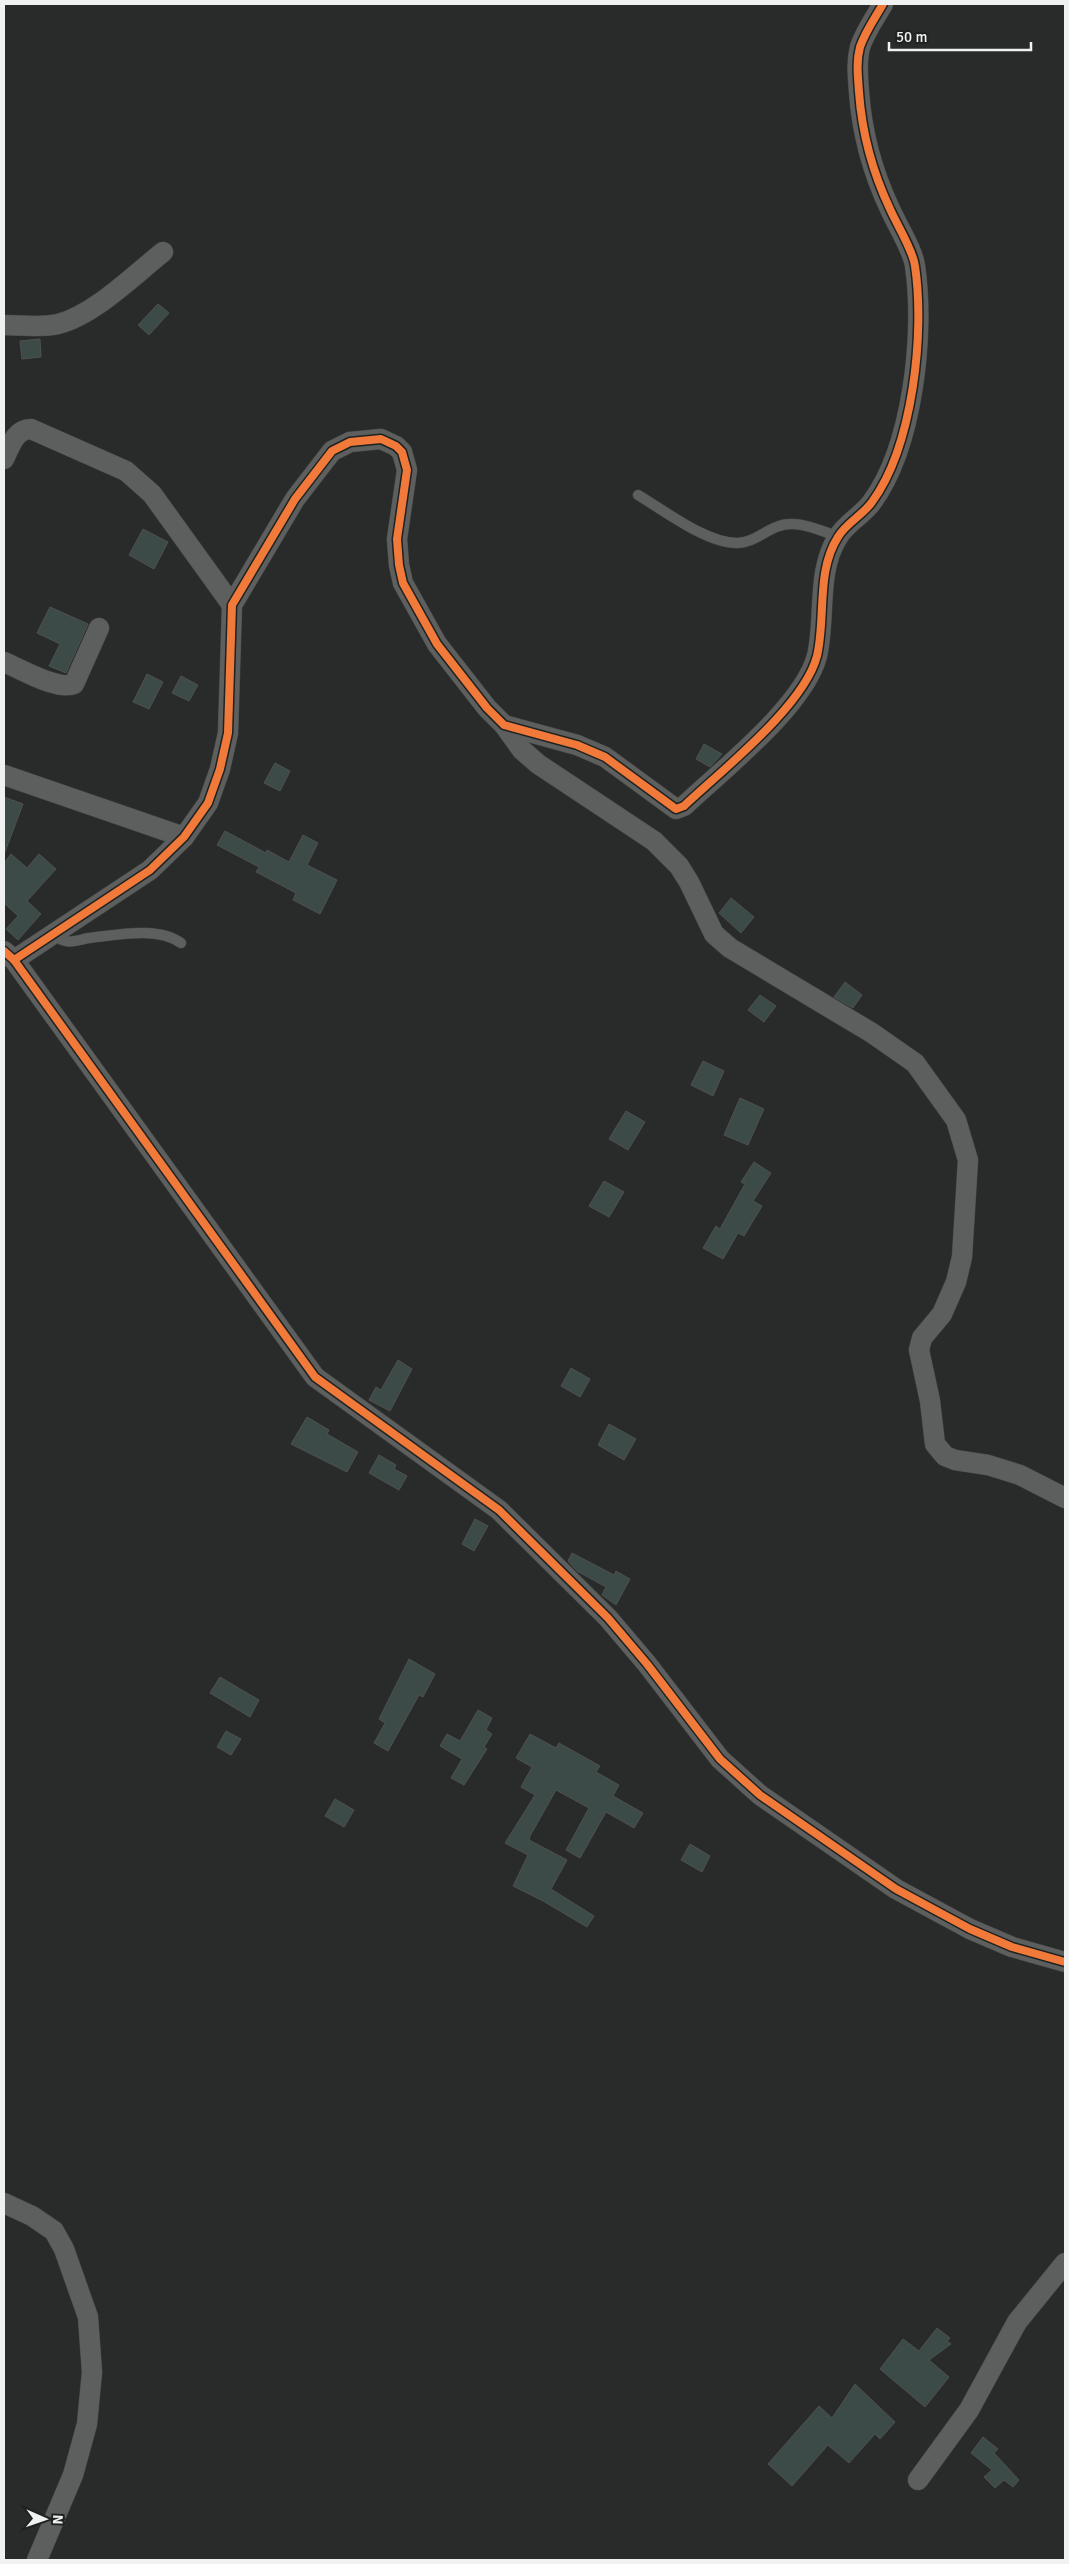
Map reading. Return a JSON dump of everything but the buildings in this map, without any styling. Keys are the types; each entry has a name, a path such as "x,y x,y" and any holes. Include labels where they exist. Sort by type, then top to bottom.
{"street":[{"path":"504,724 577,745 605,758 676,809 684,806 786,710 806,682 816,659 820,640 825,571 838,536 872,502 896,459 910,405 917,350 918,303 915,263 873,170 862,129 857,67 860,49 865,34 883,4"},
{"path":"4,325 57,324 74,318 93,307 163,252"},
{"path":"4,459 16,435 31,429 126,471 152,494 232,605"},
{"path":"1065,1498 1020,1475 988,1465 955,1460 945,1456 935,1444 930,1401 919,1350 922,1338 942,1314 956,1282 962,1257 968,1160 956,1120 936,1090 915,1063 880,1038 724,944 714,934 690,882 679,866 654,841 538,764 522,750 504,724 487,708 437,644 403,583 399,565 397,539 407,470 402,452 396,446 381,440 350,442 332,452 295,499 232,605 228,733 220,769 208,803 184,837 150,870 52,934 9,955 315,1377 499,1510 608,1618 647,1664 720,1759 760,1795 896,1889 978,1933 1012,1947 1065,1962"},
{"path":"4,662 57,685 69,686 74,684 99,628"},
{"path":"4,775 184,837"},
{"path":"4,2203 32,2216 54,2231 64,2249 88,2317 92,2372 88,2424 73,2475 37,2560"},
{"path":"918,2480 970,2410 1017,2322 1065,2263"}],"lane":[{"path":"638,495 705,535 726,542 752,541 778,526 790,524 838,536"},
{"path":"52,934 65,941 119,935 162,935 173,937 181,943"}],"cycle path":[{"path":"14,960 150,870 184,837 208,803 220,769 228,733 232,605 295,499 332,451 350,442 381,439 396,446 402,452 407,470 397,539 399,565 403,583 437,644 487,708 504,725 577,745 605,757 676,809 684,806 739,756 779,716 809,675 817,656 820,641 824,580 831,550 841,532 872,502 886,479 897,451 913,388 918,323 918,293 914,260 884,195 873,166 865,137 859,92 858,64 860,47 867,30 883,4"},
{"path":"4,951 14,960 315,1377 499,1510 608,1618 647,1664 720,1759 760,1795 896,1889 970,1929 1012,1947 1065,1962"}]}
